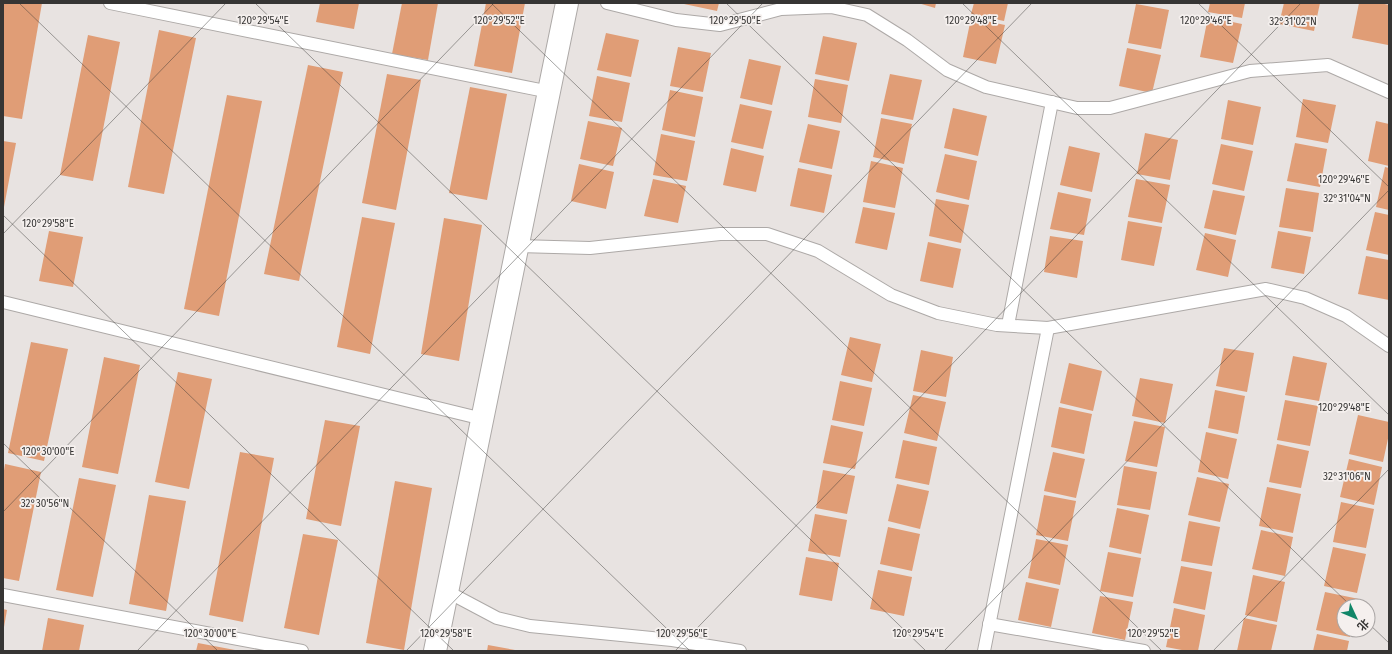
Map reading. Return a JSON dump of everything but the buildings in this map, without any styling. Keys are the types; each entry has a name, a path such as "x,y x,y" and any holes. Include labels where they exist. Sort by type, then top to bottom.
{"street":[{"path":"436,651 567,3"}],"lane":[{"path":"110,3 550,92"},
{"path":"607,3 676,20 720,25 781,9 831,7 866,15 907,40 947,70 986,88 1077,108 1110,108 1250,71 1328,65 1389,92"},
{"path":"1008,325 1052,102"},
{"path":"518,246 590,248 720,234 768,234 818,251 891,295 938,314 997,324 1048,328 1266,289 1305,298 1346,316 1389,346"},
{"path":"3,302 483,419"},
{"path":"984,651 1048,328"},
{"path":"448,592 497,618 530,626 672,640 740,651"},
{"path":"3,595 302,651"},
{"path":"989,624 1144,651"}]}
